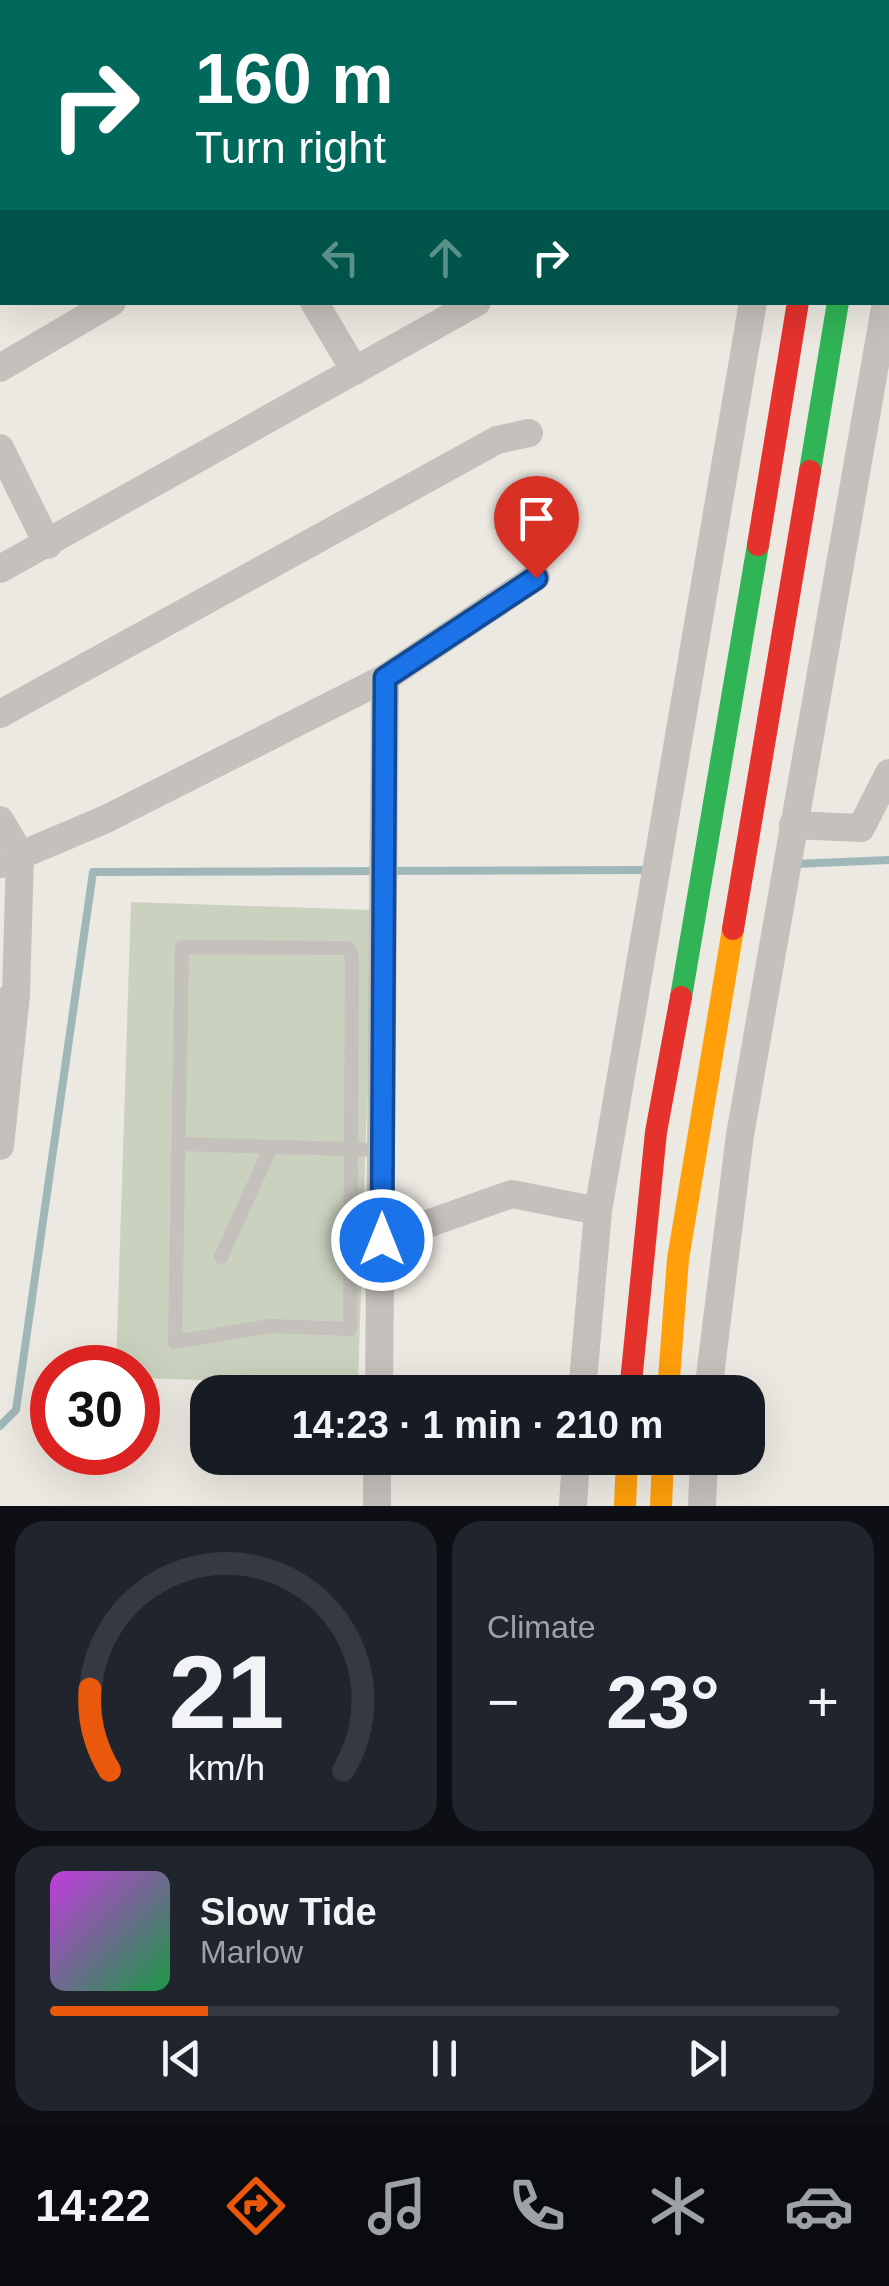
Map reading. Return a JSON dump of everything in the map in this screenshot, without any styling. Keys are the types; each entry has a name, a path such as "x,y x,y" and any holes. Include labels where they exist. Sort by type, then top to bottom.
{"street":[{"path":"0,368 107,305"},
{"path":"316,305 355,371"},
{"path":"0,569 473,305"},
{"path":"584,1375 598,1211 752,305"},
{"path":"632,1375 656,1132 702,881 798,305"},
{"path":"669,1375 678,1259 837,305"},
{"path":"710,1375 740,1135 885,305"},
{"path":"0,714 498,440 529,433"},
{"path":"0,448 48,545"},
{"path":"10,859 106,819 385,678 536,578"},
{"path":"379,1375 385,678"},
{"path":"794,825 861,828 889,774"},
{"path":"0,820 10,859 0,1146"},
{"path":"382,1240 512,1194 598,1211"},
{"path":"376,1506 377,1475"},
{"path":"573,1506 575,1475"},
{"path":"625,1506 626,1475"},
{"path":"661,1506 662,1475"},
{"path":"702,1506 703,1475"}],"lane":[{"path":"182,947 348,948 352,956 350,1329 270,1326 175,1342 179,1144 182,947"},
{"path":"179,1144 382,1150"},
{"path":"221,1257 270,1147"}],"green space":[{"path":"131,902 373,910 358,1375 190,1375 190,1380 160,1379 160,1345 117,1345"}],"waterway":[{"path":"794,864 889,860"},
{"path":"0,1426 16,1410 93,872 650,870"}],"traffic: fast":[{"path":"810,471 838,305"},
{"path":"681,997 758,545"}],"traffic: slow":[{"path":"669,1375 678,1259 733,929"},
{"path":"625,1506 626,1475"},
{"path":"661,1506 662,1475"}],"traffic: jam":[{"path":"758,545 798,305"},
{"path":"733,929 810,471"},
{"path":"632,1375 656,1132 681,997"}],"route":[{"path":"382,1240 385,678 536,578"}]}
